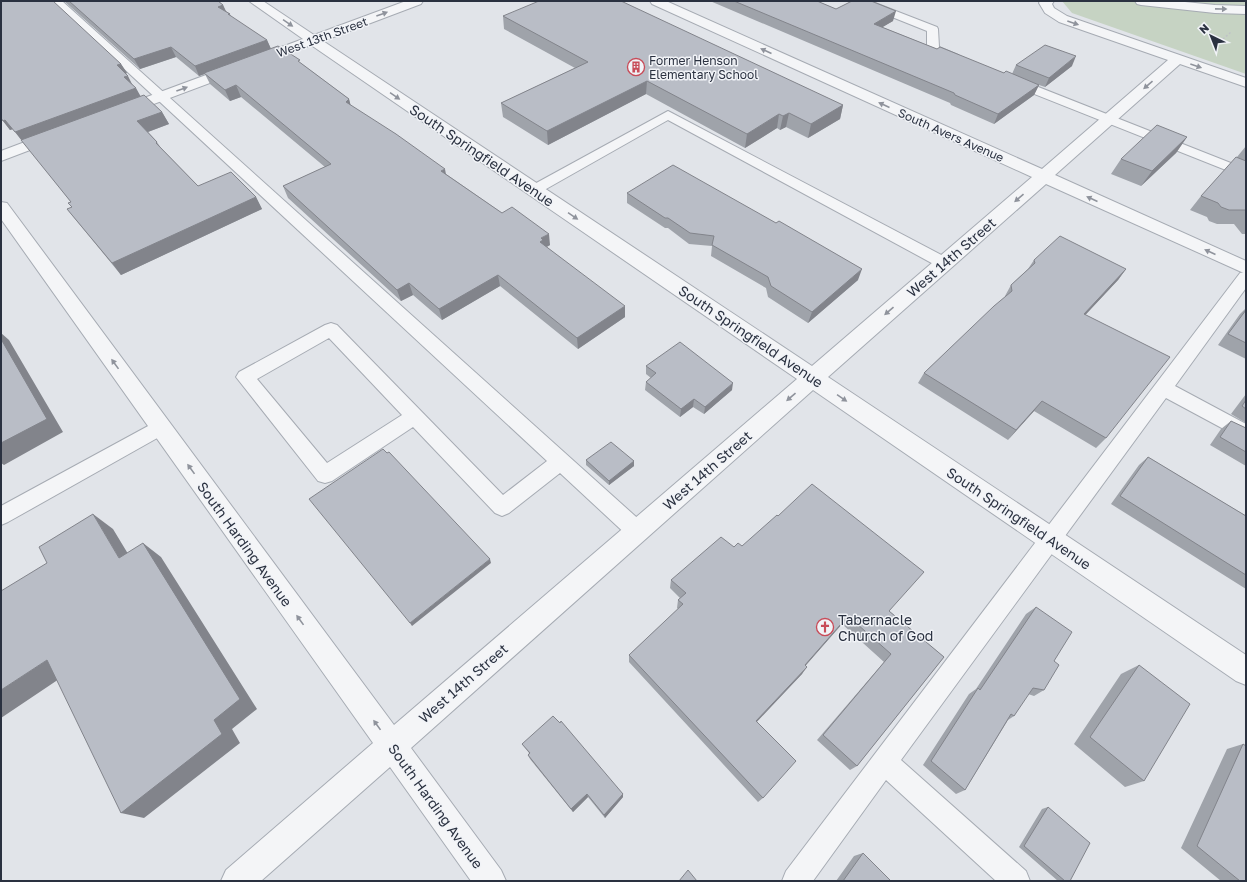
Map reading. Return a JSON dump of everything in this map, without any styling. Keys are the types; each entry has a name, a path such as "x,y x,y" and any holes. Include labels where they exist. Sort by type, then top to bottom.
{"street":[{"name":"South Springfield Avenue","path":"255,1 1246,672"},
{"name":"West 13th Street","path":"110,116 417,1"},
{"name":"South Avers Avenue","path":"656,1 1246,268"},
{"path":"1048,1 1045,3 1049,10 1063,19 1246,83"},
{"path":"1141,1 1215,9 1246,10"},
{"name":"West 14th Street","path":"237,881 1178,59"},
{"path":"1,156 66,132"},
{"name":"South Harding Avenue","path":"1,207 490,881"}],"lane":[{"path":"56,1 637,532"},
{"path":"861,1 933,29 933,49 963,61"},
{"path":"1000,76 1246,174"},
{"path":"534,190 668,115 944,263"},
{"path":"796,881 1246,277"},
{"path":"415,416 325,475 245,377 331,329 415,416 502,507 561,462"},
{"path":"1164,388 1246,433"},
{"path":"1,516 160,427"},
{"path":"885,762 1016,881"}],"path":[{"path":"1214,47 1231,32"}],"green space":[{"path":"1062,1 1246,1 1246,74 1072,13"}],"building":[{"path":"1,1 53,1 121,64 117,65 128,76 124,77 136,88 15,132 5,120 3,121 1,118"},
{"path":"69,1 218,1 223,5 218,7 267,40 195,66 171,47 134,59"},
{"path":"539,1 621,1 843,105 811,124 789,113 783,116 779,114 747,134 647,81 547,131 501,103 588,62 503,16"},
{"path":"734,1 817,1 836,9 852,1 871,1 896,11 874,24 937,49 940,47 1004,73 1006,71 1039,85 998,114 955,95 954,93"},
{"path":"1045,45 1076,56 1049,78 1016,65"},
{"path":"278,46 300,60 298,61 349,99 346,102 396,134 445,169 441,171 502,213 512,207 549,234 541,238 543,240 540,242 625,306 577,338 498,275 439,309 409,283 397,290 283,186 331,164 236,85 225,90 204,73"},
{"path":"144,95 162,112 137,121 157,142 156,143 198,186 231,172 256,197 112,263 67,209 72,207 68,203 71,202 21,140"},
{"path":"1157,125 1187,137 1152,171 1121,159"},
{"path":"1236,157 1246,161 1246,210 1229,210 1221,207 1218,203 1201,196"},
{"path":"673,165 776,223 779,221 862,269 812,312 771,286 768,277 712,245 714,236 690,233 627,193"},
{"path":"1060,236 1126,269 1084,314 1170,357 1106,438 1042,401 1016,430 924,373 994,306 1012,291 1011,285 1035,263 1034,260"},
{"path":"1246,310 1246,343 1228,334"},
{"path":"1,339 47,419 1,443"},
{"path":"680,342 733,383 705,407 694,399 681,409 646,382 656,373 646,366"},
{"path":"1246,400 1246,409 1242,406"},
{"path":"1231,421 1246,428 1246,452 1220,437"},
{"path":"611,442 634,461 609,481 586,460"},
{"path":"383,449 387,453 389,452 490,559 410,623 309,499"},
{"path":"1148,457 1246,516 1246,575 1120,496"},
{"path":"812,484 924,572 889,611 944,657 857,766 823,735 891,654 848,616 805,665 807,667 756,721 796,761 763,798 629,655 683,604 678,600 686,593 671,580 721,537 734,547 738,543 742,546 777,515 778,516"},
{"path":"93,514 119,558 143,543 240,699 214,720 222,734 121,813 47,660 1,690 1,591 47,563 39,547"},
{"path":"1036,607 1072,632 1054,661 1059,665 1044,690 1033,688 1014,716 1011,714 965,790 931,761 978,688 980,690"},
{"path":"1139,665 1190,704 1144,781 1090,737"},
{"path":"553,716 560,723 561,721 623,794 604,815 587,794 571,809 528,755 530,753 522,744"},
{"path":"1243,744 1246,746 1246,881 1240,881 1197,846"},
{"path":"1048,807 1090,843 1070,881 1065,881 1024,846"},
{"path":"863,853 891,881 843,881"},
{"path":"688,870 697,881 679,881"}],"place":[{"name":"Former Henson Elementary School","path":"636,67"},
{"name":"Tabernacle Church of God","path":"825,627"}]}
